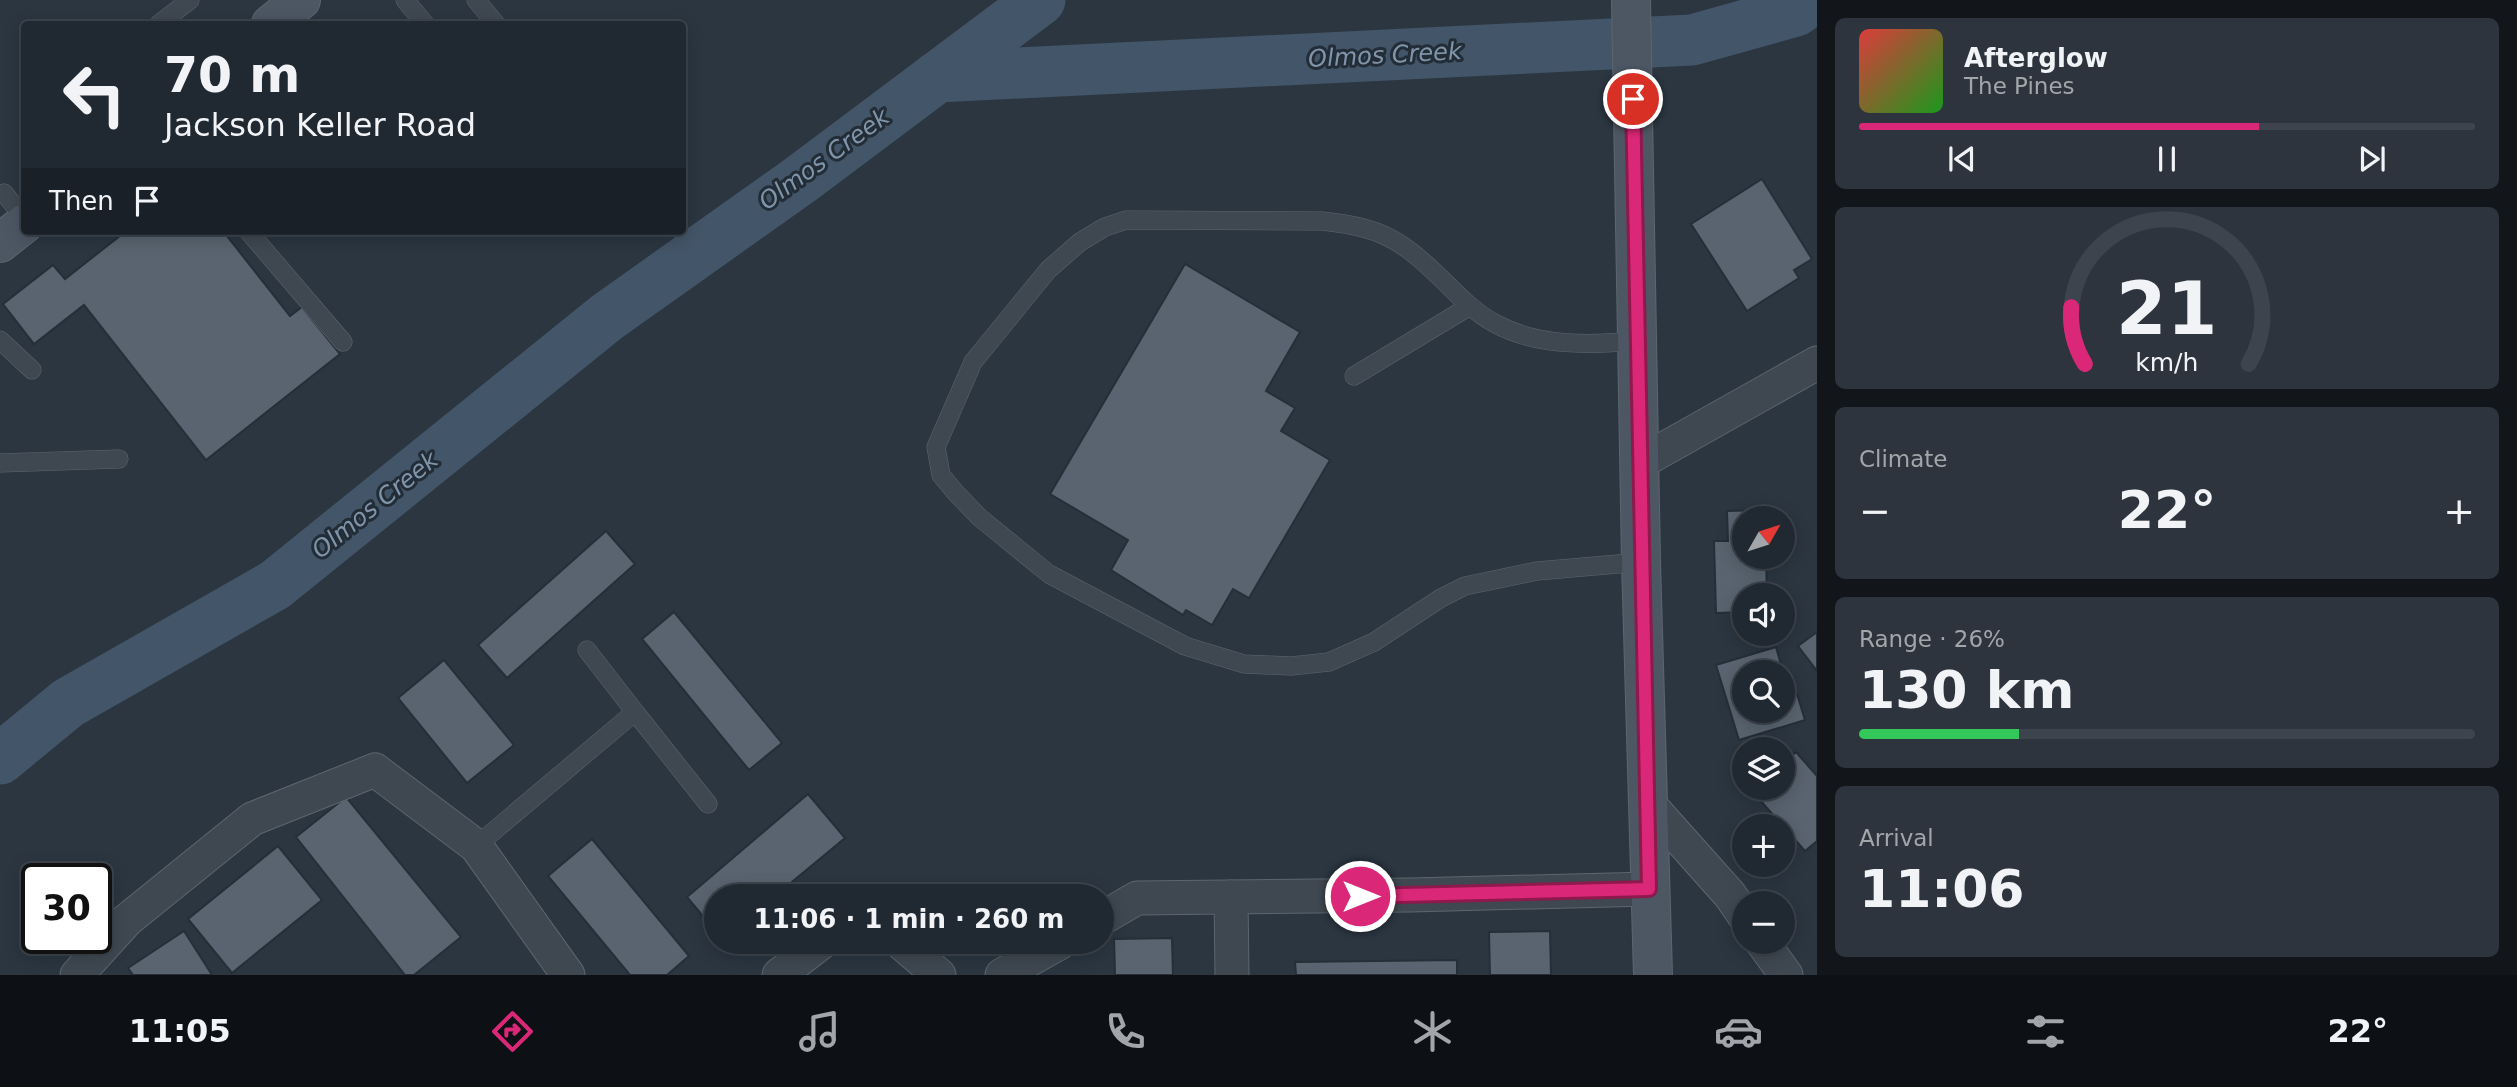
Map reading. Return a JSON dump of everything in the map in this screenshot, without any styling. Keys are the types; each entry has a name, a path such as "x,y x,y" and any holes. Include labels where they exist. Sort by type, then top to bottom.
{"main road":[{"path":"1631,0 1641,562 1653,975"},
{"path":"0,243 14,208"}],"street":[{"path":"1639,463 1817,363"},
{"path":"77,975 127,920 252,819 375,770 476,846 568,975"},
{"path":"1647,802 1732,898"},
{"path":"1114,912 1138,898 1649,889"},
{"path":"1231,897 1232,975"},
{"path":"779,975 806,954"},
{"path":"914,954 939,975"},
{"path":"1002,975 1039,954"},
{"path":"1771,954 1786,975"}],"lane":[{"path":"163,21 190,0"},
{"path":"405,0 422,21"},
{"path":"476,0 494,21"},
{"path":"1637,341 1595,345 1538,339 1497,325 1470,306 1404,246 1354,225 1322,221 1126,220 1105,227 1080,242 1048,270 974,362 936,447 941,475 979,517 1049,574 1185,646 1244,664 1291,666 1329,662 1374,642 1441,598 1465,586 1538,571 1641,562"},
{"path":"251,235 343,342"},
{"path":"1354,376 1470,306"},
{"path":"0,340 32,370"},
{"path":"0,463 119,459"},
{"path":"587,650 708,804"},
{"path":"476,846 635,712"}],"building":[{"path":"1762,179 1812,259 1794,270 1799,278 1747,311 1691,224"},
{"path":"121,235 226,235 290,316 302,307 340,354 206,460 84,305 34,344 3,304 53,265 65,279"},
{"path":"1185,264 1300,332 1266,391 1295,408 1281,431 1330,460 1249,598 1233,589 1212,625 1186,610 1183,615 1111,570 1128,540 1050,494"},
{"path":"1727,511 1732,511 1732,569 1766,569 1767,583 1732,583 1732,612 1716,613 1714,541 1728,541"},
{"path":"606,531 635,564 507,678 478,645"},
{"path":"674,612 782,743 749,770 642,639"},
{"path":"1817,632 1817,671 1798,646"},
{"path":"1776,647 1780,660 1733,660"},
{"path":"444,660 514,745 467,783 398,698"},
{"path":"1732,660 1732,717 1716,665"},
{"path":"1797,694 1805,720 1749,737 1738,737 1734,723 1795,723"},
{"path":"1795,753 1817,776 1817,841 1805,851 1795,840 1795,814 1772,814 1760,800 1795,800"},
{"path":"808,794 845,838 789,884 704,884 704,918 687,897"},
{"path":"346,797 461,937 414,975 405,975 296,837"},
{"path":"592,839 689,956 667,975 630,975 548,876"},
{"path":"278,846 322,900 232,973 188,919"},
{"path":"184,931 212,975 133,975 128,968"},
{"path":"1550,931 1551,975 1490,975 1489,932"},
{"path":"1172,938 1173,975 1115,975 1114,939"},
{"path":"1457,960 1457,975 1296,975 1295,962"}],"waterway":[{"name":"Olmos Creek","path":"0,759 68,703 275,585 607,317 800,180 1040,0"},
{"name":"Olmos Creek","path":"937,77 1692,40 1796,11 1810,0"}],"route":[{"path":"1360,896 1649,889 1633,99"}]}
